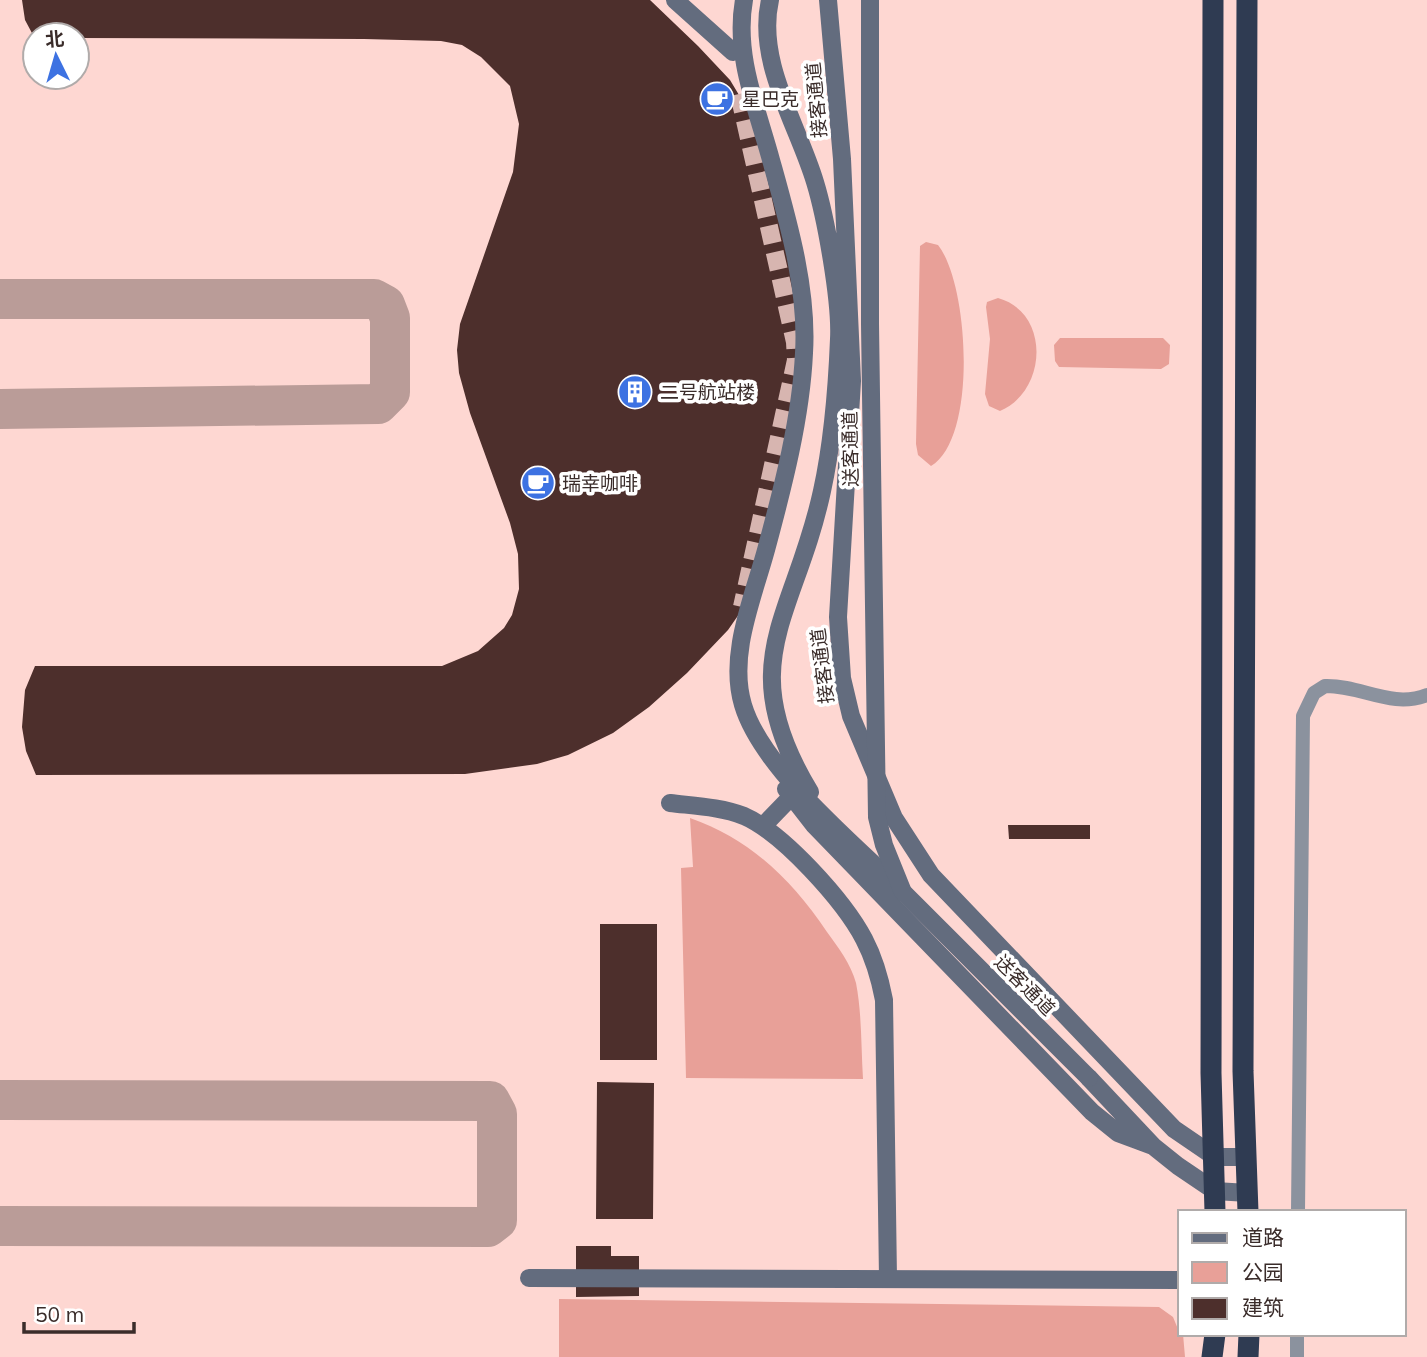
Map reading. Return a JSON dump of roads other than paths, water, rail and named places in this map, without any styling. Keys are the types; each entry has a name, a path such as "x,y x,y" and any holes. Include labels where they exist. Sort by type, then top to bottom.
{"highway":[{"path":"1213,0 1211,1073 1215,1201"},
{"path":"1247,0 1243,1071 1248,1202"},
{"path":"1212,1357 1215,1336"},
{"path":"1248,1357 1249,1336"}],"main road":[{"path":"675,0 733,52"},
{"path":"735,0 731,23 739,94"},
{"name":"送客通道","path":"744,0 744,63 772,161 797,271 804,353 790,449 741,649 738,684 748,718 765,750 787,779 1089,1078 1153,1146"},
{"name":"送客通道","path":"770,0 767,24 769,43 774,67 815,184 839,335 832,431 822,492 806,548 782,613 770,676 778,721 788,753 822,812"},
{"name":"接客通道","path":"828,0 842,159 852,381 838,617 842,678 851,716 894,817 931,875 1174,1129 1215,1157"},
{"name":"送客通道","path":"870,0 875,803 884,845 903,892"},
{"path":"740,612 731,669 737,710 748,734 791,797 814,825 1092,1112 1118,1133 1153,1146 1215,1201 1248,1202"},
{"path":"763,826 791,797"},
{"path":"670,803 728,811 763,826 795,853 851,919 864,940 880,978 884,1000 888,1278"},
{"path":"1215,1157 1247,1157"},
{"path":"529,1278 1178,1280"}],"street":[{"path":"1298,1210 1303,716 1314,693 1325,686 1394,700 1413,700 1427,695"},
{"path":"1297,1336 1297,1357"}],"tunnel":[{"path":"739,94 795,342 796,360 742,607"}],"place":[{"name":"星巴克","path":"717,99"},
{"name":"二号航站楼","path":"635,392"},
{"name":"瑞幸咖啡","path":"538,483"}]}
